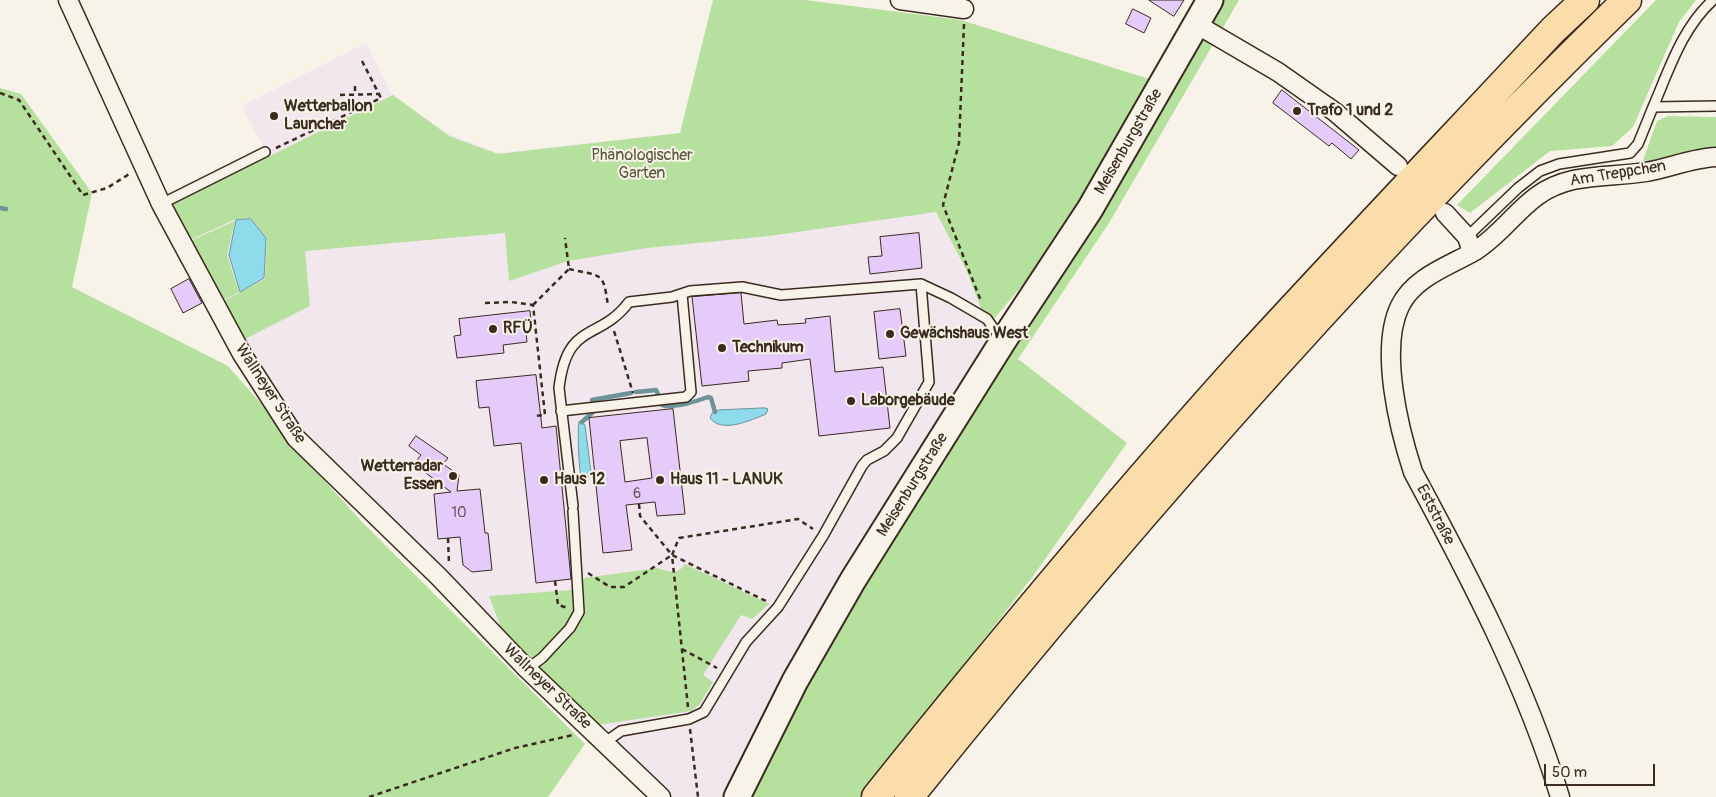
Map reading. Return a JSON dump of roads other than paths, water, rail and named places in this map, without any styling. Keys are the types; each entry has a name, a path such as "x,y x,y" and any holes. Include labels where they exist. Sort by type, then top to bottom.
{"highway":[{"path":"876,797 1106,518 1251,354 1553,30 1585,0"},
{"path":"908,797 1125,535 1273,366 1448,181 1627,0"}],"main road":[{"name":"Meisenburgstraße","path":"737,797 795,681 848,589 1002,341 1090,209 1210,0"}],"street":[{"name":"Wallneyer Straße","path":"68,0 142,166 161,204 242,354 296,438 439,577 527,669 661,797"},
{"path":"900,0 964,9"},
{"path":"1196,24 1278,72 1335,112 1398,166"},
{"name":"Am Treppchen","path":"1470,245 1485,244 1536,196 1569,180 1646,172 1706,158 1716,158"},
{"path":"1445,213 1470,245"},
{"name":"Eststraße","path":"1470,245 1410,292 1400,306 1394,324 1391,347 1402,438 1414,472 1510,666 1545,747 1560,797"}],"lane":[{"path":"1470,245 1518,188 1540,171 1559,164 1630,153 1638,144 1684,37 1702,9 1712,0"},
{"path":"1653,107 1716,106"},
{"path":"161,204 265,152"},
{"path":"598,736 689,720 704,712 746,642 778,607 823,536 862,466 867,460 884,451 897,438 928,382 921,284"},
{"path":"527,669 542,658 570,628 579,612 573,509 559,388 561,372 571,346 580,337 619,315 629,302 742,287 781,295 921,284 951,298 987,319 1002,341"},
{"path":"561,411 686,396 691,392 682,294"}],"water":[{"path":"251,219 266,238 264,278 240,292 229,255 236,220"},
{"path":"768,409 766,414 737,424 722,425 715,423 710,418 712,413 719,410"},
{"path":"579,422 585,425 591,473 587,479 582,480 578,433"}],"waterway":[{"path":"0,208 6,209"},
{"path":"636,392 656,390 658,394"},
{"path":"592,400 631,393"},
{"path":"660,404 670,406 691,403 708,397 711,398 715,412"},
{"path":"582,422 593,412"}],"place":[{"name":"Trafo 1 und 2","path":"1297,111"},
{"name":"Wetterballon Launcher","path":"274,116"},
{"name":"RFÜ","path":"493,329"},
{"name":"Gewächshaus West","path":"890,334"},
{"name":"Technikum","path":"722,348"},
{"name":"Laborgebäude","path":"851,401"},
{"name":"Wetterradar Essen","path":"453,476"},
{"name":"Haus 12","path":"544,480"},
{"name":"Haus 11 - LANUK","path":"660,480"}],"park label":[{"name":"Phänologischer Garten","path":"642,165"}]}
